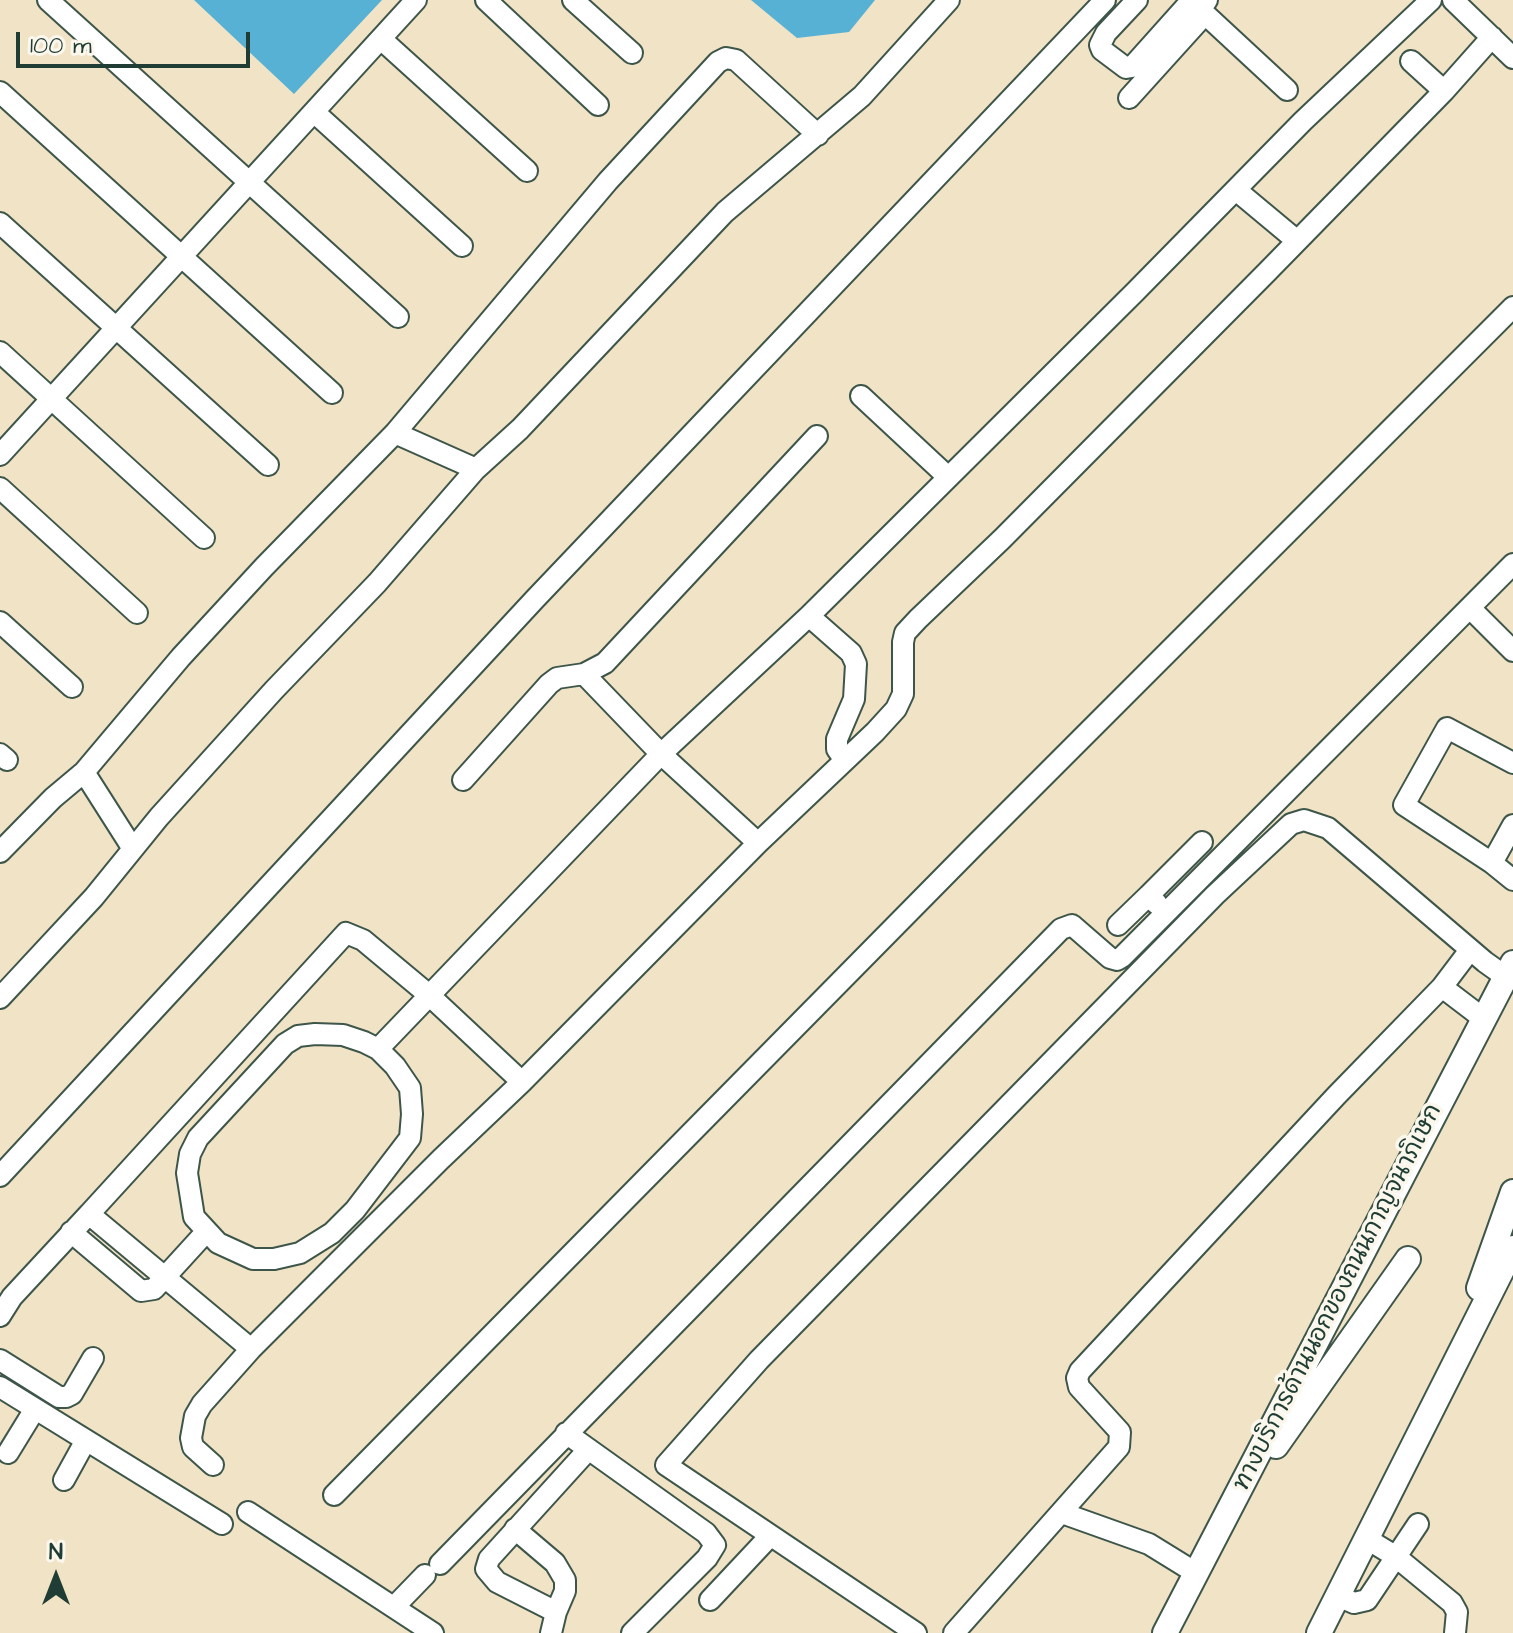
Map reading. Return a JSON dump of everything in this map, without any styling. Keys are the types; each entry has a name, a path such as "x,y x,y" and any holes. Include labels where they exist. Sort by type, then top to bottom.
{"main road":[{"name":"ทางบริการด้านนอกของถนนกาญจนาภิเษก","path":"1165,1633 1510,970"},
{"path":"1443,1388 1513,1192"},
{"path":"1319,1633 1513,1248"},
{"path":"1222,1524 1408,1259"}],"street":[{"path":"48,0 398,317"},
{"path":"0,455 416,0"},
{"path":"486,0 598,105"},
{"path":"573,0 632,53"},
{"path":"0,998 94,897 274,690 377,583 476,469 520,429 725,212 862,96 949,0"},
{"path":"0,1176 535,599 1105,0"},
{"path":"1137,0 1106,33 1100,45 1102,50 1126,68 1132,67 1194,5"},
{"path":"378,1049 661,754 809,616 1303,121 1431,0"},
{"path":"213,1465 193,1447 191,1438 195,1416 251,1349 522,1082 758,843 875,732 900,702 904,684 902,653 905,633 1034,507 1444,91 1505,44 1453,0"},
{"path":"1194,5 1287,90"},
{"path":"1129,98 1194,5"},
{"path":"381,39 527,171"},
{"path":"0,852 53,798 84,772 181,657 395,433 608,181 718,62 726,58 736,60 818,135"},
{"path":"1411,61 1444,91"},
{"path":"0,92 332,393"},
{"path":"314,112 462,246"},
{"path":"1236,190 1296,240"},
{"path":"0,223 268,465"},
{"path":"334,1495 997,822 1513,307"},
{"path":"0,352 204,538"},
{"path":"861,396 948,477"},
{"path":"395,433 476,469"},
{"path":"463,780 549,684 557,678 584,674 605,663 817,436"},
{"path":"0,488 137,613"},
{"path":"394,1607 1061,929 1072,925 1110,958 1117,960 1513,564"},
{"path":"1470,608 1513,651"},
{"path":"809,616 851,653 856,664 854,699 837,739 837,749 844,759"},
{"path":"0,622 72,687"},
{"path":"584,674 661,754 758,843"},
{"path":"1513,763 1447,728 1404,805 1513,880"},
{"path":"84,772 133,849"},
{"path":"643,1491 759,1360 1215,895 1291,824 1304,820 1328,828 1470,950 1510,970"},
{"path":"1492,863 1513,825"},
{"path":"1118,925 1202,842"},
{"path":"1149,895 1166,913"},
{"path":"0,1316 12,1297 341,936 350,933 363,940 429,995 522,1082"},
{"path":"954,1633 1121,1442 1120,1432 1079,1387 1077,1378 1080,1371 1442,987 1470,950"},
{"path":"1442,987 1484,1019"},
{"path":"343,1035 378,1049 395,1066 410,1088 410,1138 355,1210 319,1243 285,1258 266,1260 242,1255 218,1243 206,1232 194,1217 189,1195 187,1173 190,1154 198,1138 285,1044 298,1036 343,1035"},
{"path":"89,1214 251,1349"},
{"path":"71,1232 141,1291 154,1289 206,1232"},
{"path":"0,1360 59,1397 66,1397 72,1394 93,1358"},
{"path":"0,1387 222,1524"},
{"path":"8,1453 35,1409"},
{"path":"566,1433 587,1451 706,1533 715,1545 707,1558 632,1633"},
{"path":"64,1480 86,1440"},
{"path":"556,1612 489,1575 486,1569 489,1559 587,1451"},
{"path":"666,1465 916,1633"},
{"path":"248,1512 433,1633"},
{"path":"1062,1513 1149,1544 1196,1573"},
{"path":"1338,1596 1354,1603 1367,1600 1418,1524"},
{"path":"515,1529 555,1563 565,1580 565,1591 551,1633"},
{"path":"710,1600 770,1536"},
{"path":"1367,1539 1395,1556 1452,1603 1457,1612 1455,1633"}],"water":[{"path":"194,0 382,0 294,94"},
{"path":"751,0 875,0 849,32 797,38"}]}
